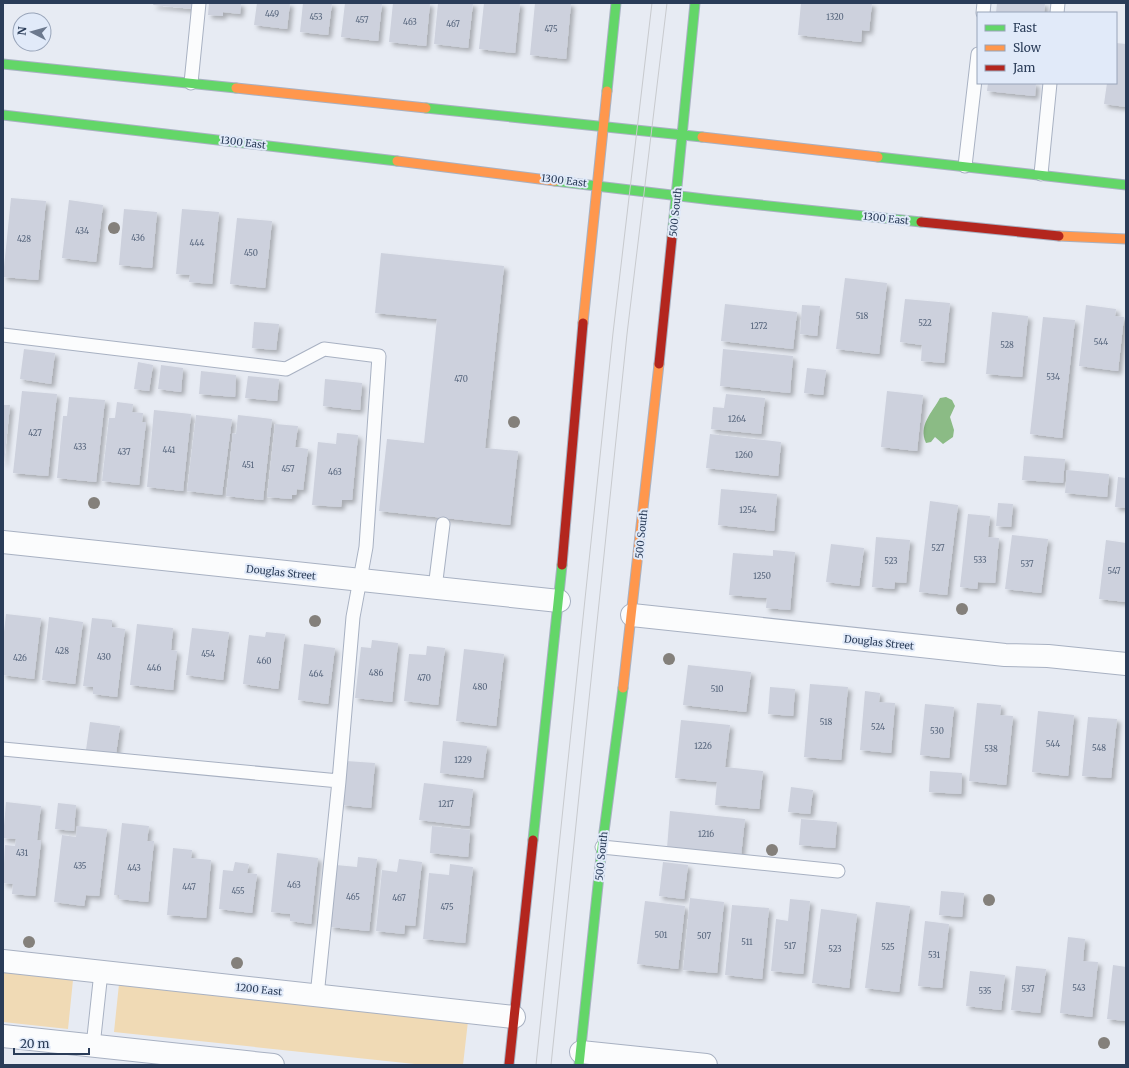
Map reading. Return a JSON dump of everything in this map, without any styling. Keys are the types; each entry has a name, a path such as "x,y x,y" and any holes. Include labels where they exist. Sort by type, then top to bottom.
{"main road":[{"path":"509,1065 558,601 597,185 616,3"},
{"name":"500 South","path":"580,1058 602,847 632,615 677,195 695,3"},
{"path":"3,64 603,126 1126,184"},
{"name":"1300 East","path":"3,115 186,135 677,195 1044,235 1126,239"}],"street":[{"name":"Douglas Street","path":"3,542 558,601"},
{"name":"Douglas Street","path":"632,615 1005,655 1048,656 1126,664"},
{"name":"1200 East","path":"3,961 514,1017"},
{"path":"3,1036 273,1065"},
{"path":"580,1058 706,1065"}],"lane":[{"path":"191,83 199,3"},
{"path":"965,166 977,63"},
{"path":"1041,174 1050,84"},
{"path":"3,335 286,369 324,349 380,356 366,547 353,617 317,996"},
{"path":"435,588 443,524"},
{"path":"3,748 338,781"},
{"path":"602,847 838,871"},
{"path":"93,1046 101,972"}],"shaded area":[{"path":"946,397 952,400 955,406 950,417 954,430 953,437 943,444 935,437 931,442 926,443 924,430 927,419 940,398"},
{"path":"3,972 73,980 68,1029 3,1022"},
{"path":"119,984 468,1021 463,1065 424,1065 114,1032"}],"building":[{"path":"154,3 193,3 193,9 153,5"},
{"path":"209,3 241,3 240,14 223,12 223,16 208,15"},
{"path":"257,3 290,3 287,29 254,25"},
{"path":"303,3 332,3 328,35 300,32"},
{"path":"345,3 382,3 378,41 341,37"},
{"path":"393,3 430,3 426,46 389,42"},
{"path":"438,3 473,3 468,48 434,44"},
{"path":"484,3 520,3 515,53 479,49"},
{"path":"535,3 571,3 566,59 530,55"},
{"path":"801,3 872,3 869,31 862,30 861,42 798,35"},
{"path":"997,3 1045,3 1044,12 996,12"},
{"path":"1117,43 1126,44 1126,107 1104,104 1107,84 1117,84"},
{"path":"988,84 1036,84 1035,96 987,91"},
{"path":"11,198 46,201 38,280 3,277"},
{"path":"69,200 103,205 96,262 62,258"},
{"path":"124,209 157,212 152,268 119,265"},
{"path":"182,209 219,212 212,284 189,282 190,275 176,274"},
{"path":"237,218 272,221 265,288 230,284"},
{"path":"381,253 504,266 485,448 518,451 510,525 379,511 387,439 424,443 437,319 375,313"},
{"path":"845,278 887,283 879,354 836,349"},
{"path":"905,299 950,303 944,363 921,361 922,345 900,342"},
{"path":"725,304 797,312 793,349 721,341"},
{"path":"802,305 820,306 817,336 800,334"},
{"path":"1086,305 1116,309 1115,316 1124,317 1118,371 1079,366"},
{"path":"992,312 1028,316 1022,377 986,374"},
{"path":"1043,317 1075,320 1062,438 1030,434"},
{"path":"254,322 279,324 276,350 252,348"},
{"path":"24,349 55,353 51,384 20,379"},
{"path":"723,349 793,356 790,393 720,386"},
{"path":"138,362 153,365 149,391 134,389"},
{"path":"161,365 183,368 181,392 158,389"},
{"path":"807,368 826,370 823,395 804,393"},
{"path":"201,371 236,375 235,397 199,394"},
{"path":"248,376 279,379 277,401 245,398"},
{"path":"325,379 362,383 360,410 323,406"},
{"path":"22,391 57,394 48,476 13,473"},
{"path":"887,391 923,395 917,451 881,447"},
{"path":"726,394 765,398 761,434 711,429 713,407 724,408"},
{"path":"69,397 105,400 96,482 57,478 63,416 67,416"},
{"path":"117,402 133,404 132,412 143,413 142,422 146,422 139,485 102,481 109,418 115,418"},
{"path":"3,405 10,405 4,463 3,463"},
{"path":"154,410 191,414 183,491 147,487"},
{"path":"196,415 232,419 222,495 187,491"},
{"path":"238,415 272,419 263,500 226,496 233,433 236,434"},
{"path":"275,424 298,426 295,447 308,449 303,490 297,489 296,495 292,495 292,499 267,497"},
{"path":"337,433 358,435 352,500 342,500 341,507 312,505 318,442 336,444"},
{"path":"710,434 781,442 778,476 706,468"},
{"path":"1024,456 1065,459 1063,483 1022,480"},
{"path":"1067,470 1109,474 1107,497 1065,493"},
{"path":"1118,477 1126,478 1126,508 1115,507"},
{"path":"721,489 777,494 774,531 718,525"},
{"path":"930,501 958,505 947,595 919,592"},
{"path":"998,503 1013,504 1011,527 996,526"},
{"path":"968,514 990,516 988,537 999,538 995,583 978,582 977,589 960,587"},
{"path":"1012,535 1048,539 1041,593 1005,589"},
{"path":"876,537 910,540 906,583 895,582 894,589 872,587"},
{"path":"1106,540 1126,543 1126,602 1099,599"},
{"path":"831,544 864,548 859,586 826,582"},
{"path":"773,550 795,552 790,610 766,608 767,598 729,595 733,553 773,556"},
{"path":"6,614 41,618 34,679 3,675 3,641"},
{"path":"49,617 83,622 75,684 42,680"},
{"path":"92,618 112,620 112,627 125,629 117,697 93,694 93,687 83,686"},
{"path":"137,624 173,628 171,650 177,651 173,690 130,685"},
{"path":"192,628 229,632 223,680 186,675"},
{"path":"266,632 285,634 278,689 243,684 249,635 265,637"},
{"path":"372,640 398,643 392,702 355,698 361,647 371,648"},
{"path":"304,644 335,648 328,704 298,700"},
{"path":"427,646 445,648 438,705 404,701 409,654 426,655"},
{"path":"464,649 504,654 496,726 456,721"},
{"path":"688,665 751,672 746,712 683,705"},
{"path":"810,684 848,687 841,760 804,757"},
{"path":"770,687 795,689 793,716 768,714"},
{"path":"865,691 880,693 879,702 895,703 891,753 860,750"},
{"path":"977,703 1001,705 1000,715 1013,716 1006,785 969,781"},
{"path":"925,704 954,707 949,758 920,755"},
{"path":"1038,711 1074,715 1068,776 1032,772"},
{"path":"1088,717 1117,719 1111,778 1082,776"},
{"path":"681,720 730,725 725,767 763,771 759,809 715,805 717,782 675,778"},
{"path":"90,722 120,726 116,754 86,750"},
{"path":"443,741 487,746 483,778 440,773"},
{"path":"346,761 375,763 371,808 342,805"},
{"path":"930,771 962,773 961,794 929,792"},
{"path":"424,783 473,789 469,826 419,820"},
{"path":"791,787 813,790 810,814 788,812"},
{"path":"6,802 41,806 37,840 41,841 35,896 12,894 13,884 3,883 5,845 15,846 16,839 3,838"},
{"path":"58,803 76,805 74,831 55,829"},
{"path":"670,811 745,819 741,856 667,848"},
{"path":"801,819 837,822 835,848 799,845"},
{"path":"122,823 149,826 147,841 154,841 148,902 119,899 119,895 114,895"},
{"path":"77,826 107,829 99,896 86,895 84,906 54,902 62,835 76,837"},
{"path":"432,826 470,830 468,857 430,853"},
{"path":"173,848 192,850 191,858 211,860 206,918 167,915"},
{"path":"277,853 318,858 311,924 290,921 290,914 271,912"},
{"path":"358,857 377,859 369,931 330,927 336,865 357,867"},
{"path":"399,859 422,862 415,926 405,925 404,934 376,931 382,870 397,872"},
{"path":"235,862 249,864 247,873 257,874 252,913 219,909 223,870 233,871"},
{"path":"663,862 688,865 684,899 659,896"},
{"path":"450,864 473,867 465,943 423,939 429,873 449,875"},
{"path":"941,891 964,893 962,917 939,915"},
{"path":"690,898 724,902 717,973 683,970"},
{"path":"790,899 810,901 803,974 771,971 776,919 788,921"},
{"path":"645,901 685,906 678,969 637,964"},
{"path":"876,902 910,906 899,992 865,988"},
{"path":"732,905 769,908 762,979 725,975"},
{"path":"821,909 857,914 849,988 812,983"},
{"path":"925,921 949,924 942,988 918,986"},
{"path":"1068,937 1085,939 1083,961 1098,962 1092,1017 1060,1013"},
{"path":"1113,965 1126,967 1126,1021 1107,1019"},
{"path":"1016,966 1046,969 1040,1013 1011,1010"},
{"path":"970,971 1005,975 1001,1010 966,1006"}],"tram line":[{"path":"536,1065 613,333 652,3"},
{"path":"551,1065 627,334 667,3"}],"traffic: fast":[{"path":"607,91 616,3"},
{"path":"672,237 695,3"},
{"path":"3,64 236,88"},
{"path":"426,108 702,137"},
{"path":"3,115 397,161"},
{"path":"878,157 1126,185"},
{"path":"555,181 713,200 921,222"},
{"path":"533,840 562,565"},
{"path":"579,1065 602,847 623,688"}],"traffic: slow":[{"path":"236,88 426,108"},
{"path":"583,323 607,91"},
{"path":"702,137 878,157"},
{"path":"397,161 555,181"},
{"path":"1059,236 1126,239"},
{"path":"623,688 659,364"}],"traffic: jam":[{"path":"921,222 1059,236"},
{"path":"659,364 672,237"},
{"path":"562,565 583,323"},
{"path":"509,1065 533,840"}]}
